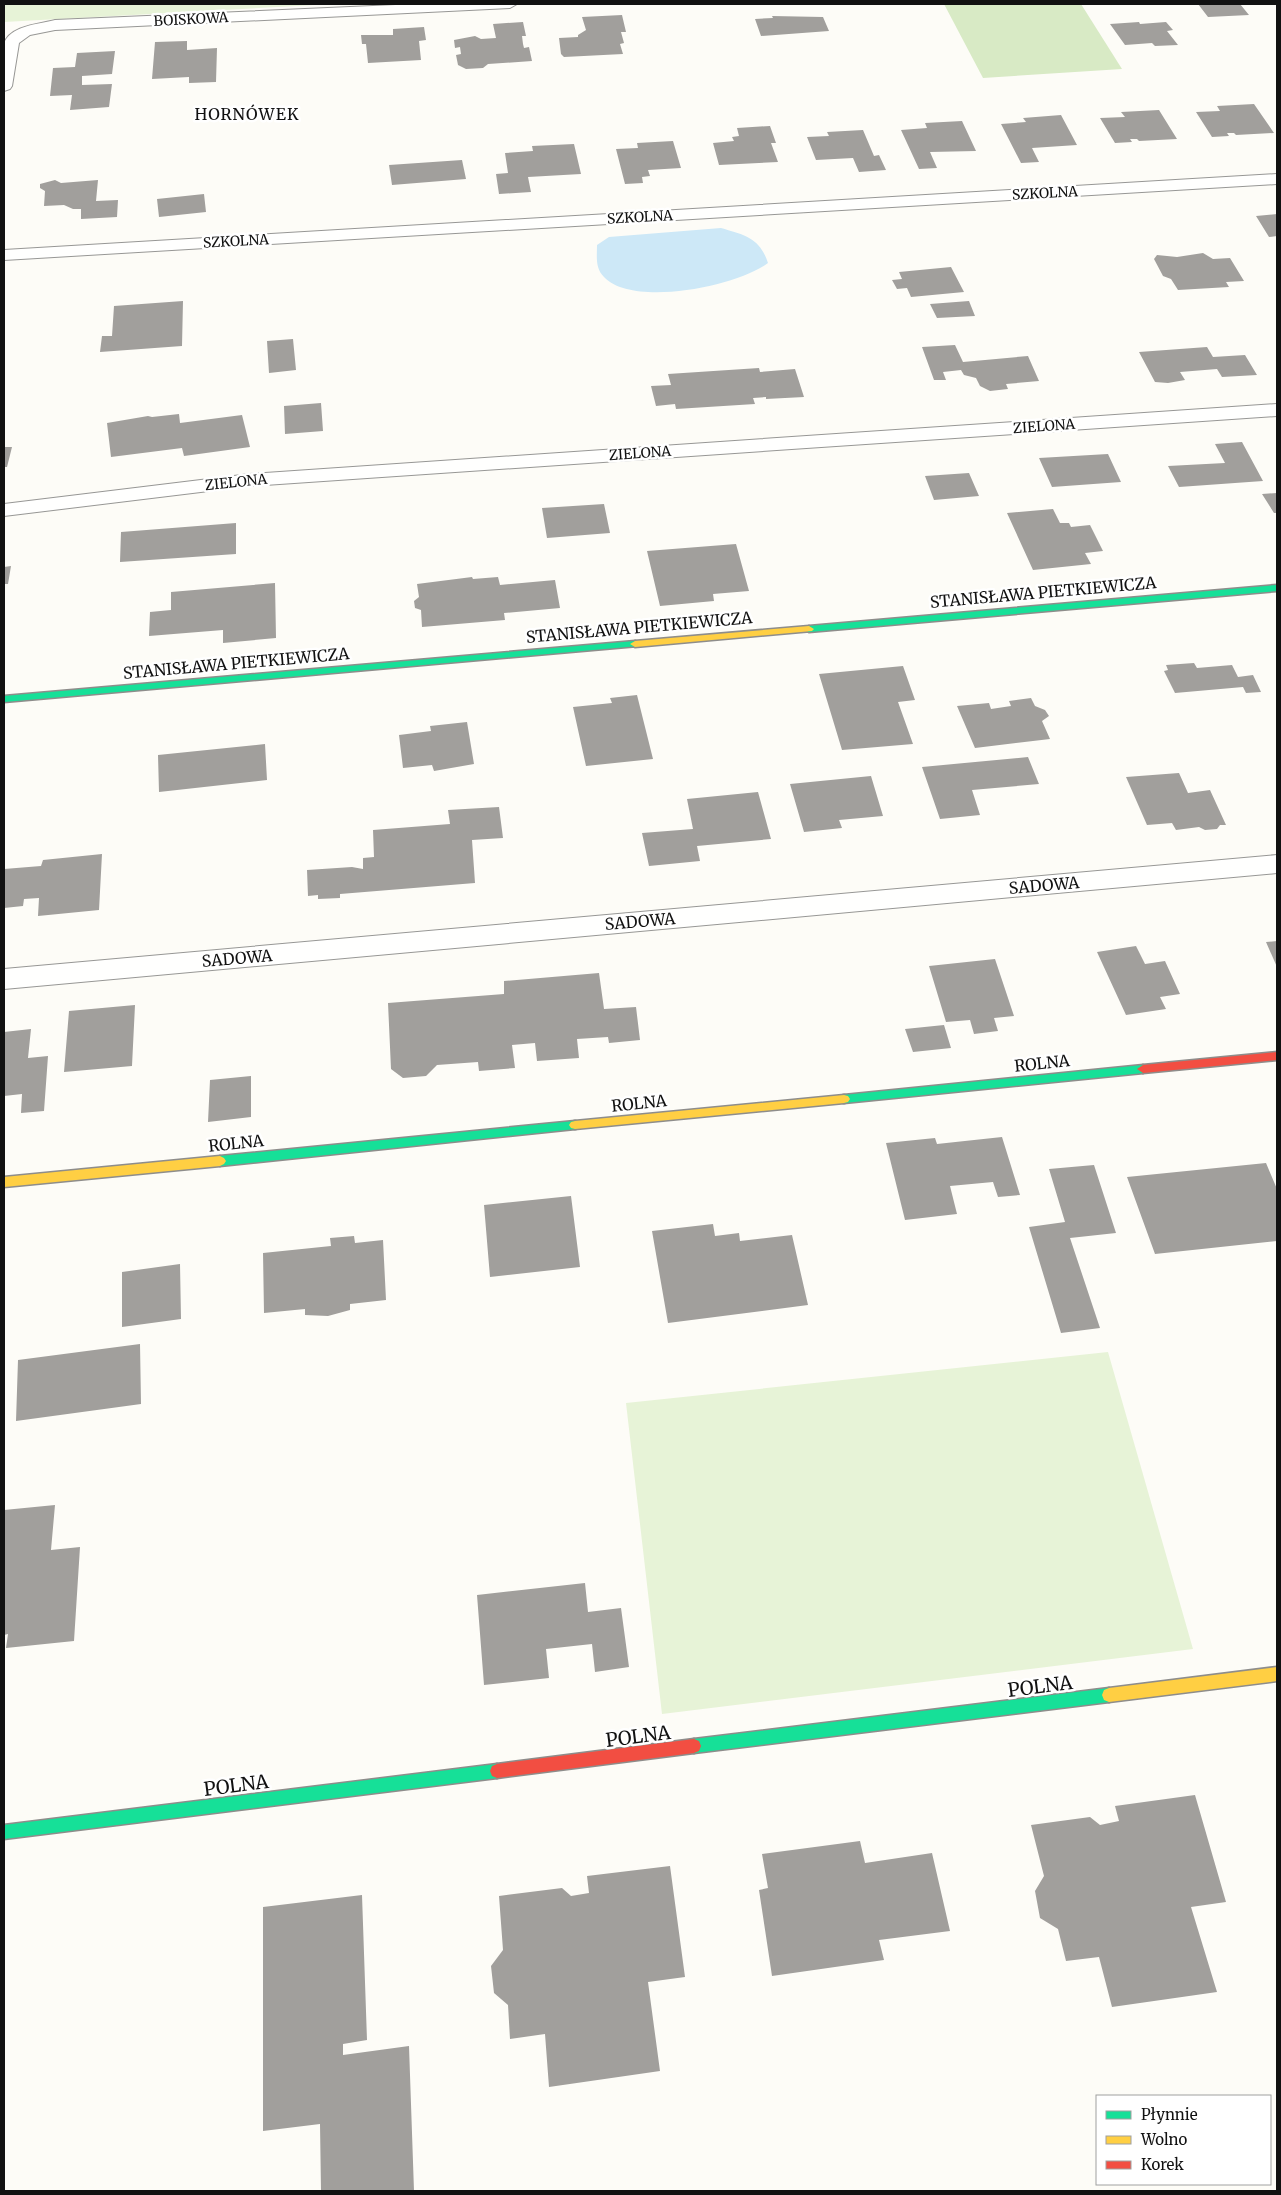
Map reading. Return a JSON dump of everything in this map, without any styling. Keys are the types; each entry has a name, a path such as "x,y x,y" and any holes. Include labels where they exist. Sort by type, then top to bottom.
{"street":[{"name":"BOISKOWA","path":"4,86 12,41 25,32 55,25 510,4"},
{"name":"SZKOLNA","path":"4,255 1277,179"},
{"name":"ZIELONA","path":"4,510 250,480 1277,410"},
{"name":"STANISŁAWA PIETKIEWICZA","path":"4,699 1277,588"},
{"name":"SADOWA","path":"4,979 1277,864"},
{"name":"ROLNA","path":"4,1182 1277,1056"},
{"name":"POLNA","path":"4,1832 1277,1674"}],"green space":[{"path":"4,4 334,4 4,22"},
{"path":"944,4 1081,4 1122,69 983,78"},
{"path":"1108,1352 1193,1649 662,1714 626,1403"}],"water":[{"path":"721,228 744,236 756,243 761,248 768,263 754,271 711,286 661,292 638,291 618,286 601,274 598,266 597,245 609,237"}],"building":[{"path":"1198,4 1240,4 1249,15 1208,17"},
{"path":"622,15 626,32 621,32 624,43 620,44 623,54 564,57 561,54 559,38 578,37 578,35 586,30 582,17"},
{"path":"772,16 823,17 829,31 761,36 755,19 773,18"},
{"path":"523,22 526,36 522,36 523,44 524,48 529,47 532,61 488,64 483,68 466,69 458,65 456,55 461,54 460,47 455,48 454,40 475,36 481,39 496,38 493,24"},
{"path":"1139,22 1140,24 1166,22 1173,30 1167,31 1178,45 1155,46 1152,43 1125,45 1110,24"},
{"path":"424,27 426,40 419,41 421,60 368,63 366,44 362,44 361,35 393,35 393,29"},
{"path":"187,41 187,50 217,48 216,82 189,83 189,77 152,79 155,42"},
{"path":"115,51 112,74 82,76 82,85 112,84 109,107 70,110 72,95 50,96 53,68 75,67 77,53"},
{"path":"1254,104 1274,133 1236,135 1234,133 1227,133 1229,136 1212,137 1196,112 1220,111 1217,106"},
{"path":"1159,110 1177,139 1139,141 1137,139 1130,139 1132,142 1115,143 1100,118 1125,117 1121,112"},
{"path":"1061,115 1077,145 1032,148 1039,162 1021,163 1001,124 1026,122 1023,118"},
{"path":"962,121 976,151 930,152 937,168 919,169 901,130 927,128 925,123"},
{"path":"770,126 776,143 771,143 778,162 719,165 713,143 734,141 732,137 739,136 737,128"},
{"path":"863,130 874,156 879,155 886,170 859,172 853,158 816,160 807,137 829,136 827,132"},
{"path":"673,141 681,168 648,170 650,176 642,177 643,183 625,184 616,149 638,148 637,143"},
{"path":"574,144 581,174 528,177 531,192 499,194 496,174 508,173 505,153 533,151 532,146"},
{"path":"462,160 466,179 392,185 389,165"},
{"path":"55,180 61,183 98,180 96,201 118,200 117,217 81,219 81,209 73,209 64,205 44,206 45,191 40,188 40,184"},
{"path":"204,194 206,212 159,217 157,199"},
{"path":"1277,214 1277,236 1269,237 1256,216"},
{"path":"1203,253 1213,259 1230,258 1244,281 1226,282 1229,287 1178,290 1171,279 1163,276 1154,259 1157,255 1177,257"},
{"path":"951,267 964,292 911,297 907,288 897,289 892,280 902,279 899,272"},
{"path":"183,301 182,346 100,352 102,336 112,336 114,306"},
{"path":"969,301 975,316 937,318 930,304"},
{"path":"293,339 296,370 269,373 267,341"},
{"path":"955,345 963,362 1028,356 1039,381 1006,384 1008,389 990,391 980,386 976,378 964,375 961,370 943,372 946,380 934,380 922,347"},
{"path":"1207,347 1213,357 1245,355 1257,375 1222,377 1217,369 1180,372 1185,380 1168,383 1155,382 1139,352"},
{"path":"759,368 760,372 795,369 804,397 753,398 755,404 676,409 675,404 656,406 651,386 671,385 668,374"},
{"path":"321,403 323,431 285,434 284,406"},
{"path":"179,414 180,423 242,415 250,447 184,456 182,448 111,457 107,423 148,416"},
{"path":"1242,442 1263,481 1179,487 1168,466 1225,463 1215,444"},
{"path":"4,447 12,447 7,467 4,467"},
{"path":"1108,454 1121,482 1052,487 1039,458"},
{"path":"969,473 979,496 934,500 925,476"},
{"path":"1277,493 1277,513 1274,513 1262,494"},
{"path":"604,504 610,533 547,538 542,508"},
{"path":"1053,509 1060,523 1069,523 1071,527 1090,525 1103,551 1085,553 1091,564 1033,570 1007,513"},
{"path":"236,523 236,554 120,562 121,532"},
{"path":"736,544 749,591 713,594 714,601 660,606 647,551"},
{"path":"11,566 8,584 4,584 4,567"},
{"path":"472,577 473,579 498,577 500,585 555,580 560,608 504,613 505,620 422,627 421,610 415,608 414,601 419,597 417,584"},
{"path":"275,583 276,638 223,643 223,630 149,636 150,612 171,610 171,592"},
{"path":"1194,663 1197,668 1232,665 1238,677 1253,675 1261,692 1246,693 1243,687 1175,693 1164,671 1168,670 1166,665"},
{"path":"903,666 915,700 898,702 913,744 842,750 819,674"},
{"path":"637,695 653,759 586,766 573,707 612,703 610,698"},
{"path":"1031,698 1035,706 1045,710 1049,716 1042,721 1050,739 975,748 957,706 989,703 991,709 1011,706 1009,701"},
{"path":"467,722 474,764 434,771 432,765 403,768 399,735 431,731 430,726"},
{"path":"265,744 267,780 159,792 158,755"},
{"path":"1028,757 1039,784 972,790 980,815 940,819 922,767"},
{"path":"1179,773 1188,793 1210,790 1226,825 1220,825 1217,829 1205,830 1199,827 1176,830 1172,823 1147,825 1126,777"},
{"path":"871,776 883,816 839,820 842,828 804,832 790,784"},
{"path":"758,792 771,839 697,846 700,861 649,866 642,833 693,829 687,799"},
{"path":"499,807 503,838 472,840 475,883 340,894 340,898 318,899 318,895 308,896 307,870 352,867 363,869 363,858 374,857 373,830 450,824 448,810"},
{"path":"102,854 99,910 38,916 39,898 24,899 23,906 4,908 4,869 41,866 43,860"},
{"path":"1277,941 1277,967 1266,942"},
{"path":"1136,946 1145,964 1165,961 1180,994 1160,997 1166,1009 1126,1015 1097,952"},
{"path":"995,959 1014,1016 994,1018 998,1031 974,1034 970,1020 946,1022 929,966"},
{"path":"599,973 604,1009 636,1007 640,1040 609,1043 608,1037 577,1039 579,1058 537,1061 535,1043 512,1045 515,1068 479,1071 478,1062 437,1065 426,1076 403,1078 391,1069 388,1003 504,994 504,981"},
{"path":"135,1005 132,1066 64,1072 69,1011"},
{"path":"944,1025 951,1048 913,1052 905,1029"},
{"path":"31,1029 28,1058 48,1056 44,1111 21,1113 22,1094 4,1096 4,1032"},
{"path":"251,1076 251,1117 208,1122 210,1080"},
{"path":"1002,1137 1020,1195 998,1197 993,1182 950,1186 957,1214 905,1220 886,1143 935,1138 937,1144"},
{"path":"1266,1163 1277,1189 1277,1241 1155,1254 1127,1177"},
{"path":"1094,1165 1116,1233 1070,1238 1100,1328 1061,1333 1029,1227 1065,1222 1049,1169"},
{"path":"571,1196 580,1267 490,1277 484,1205"},
{"path":"713,1224 715,1236 739,1233 740,1241 792,1235 808,1305 668,1323 652,1231"},
{"path":"354,1236 355,1243 383,1240 386,1300 350,1304 350,1310 328,1316 305,1315 305,1309 264,1313 263,1253 331,1246 330,1238"},
{"path":"180,1264 181,1319 122,1327 122,1272"},
{"path":"140,1344 141,1404 16,1421 18,1360"},
{"path":"55,1505 51,1550 80,1547 74,1641 6,1648 8,1634 4,1635 4,1510"},
{"path":"585,1583 588,1612 621,1608 629,1667 595,1672 592,1644 546,1649 549,1678 484,1685 477,1595"},
{"path":"1195,1795 1226,1902 1191,1907 1217,1992 1112,2007 1099,1957 1066,1961 1058,1929 1040,1918 1035,1891 1044,1876 1031,1825 1090,1817 1100,1825 1119,1821 1115,1806"},
{"path":"860,1841 865,1863 932,1853 950,1931 879,1940 884,1960 772,1976 759,1890 768,1888 762,1854"},
{"path":"670,1866 685,1977 648,1982 660,2071 549,2087 545,2034 510,2039 508,2005 494,1993 491,1966 503,1950 499,1896 562,1888 571,1896 589,1893 587,1876"},
{"path":"362,1895 367,2040 343,2044 343,2055 409,2046 414,2191 321,2191 320,2124 263,2131 263,1907"}],"traffic: fast":[{"path":"809,629 1277,588"},
{"path":"4,699 635,644"},
{"path":"844,1099 1143,1069"},
{"path":"220,1161 575,1125"},
{"path":"694,1746 1109,1695"},
{"path":"4,1832 497,1771"}],"traffic: slow":[{"path":"635,644 809,629"},
{"path":"575,1125 844,1099"},
{"path":"4,1182 220,1161"},
{"path":"1109,1695 1277,1674"}],"traffic: jam":[{"path":"1143,1069 1277,1056"},
{"path":"497,1771 694,1746"}],"district":[{"name":"HORNÓWEK","path":"247,114"}]}
